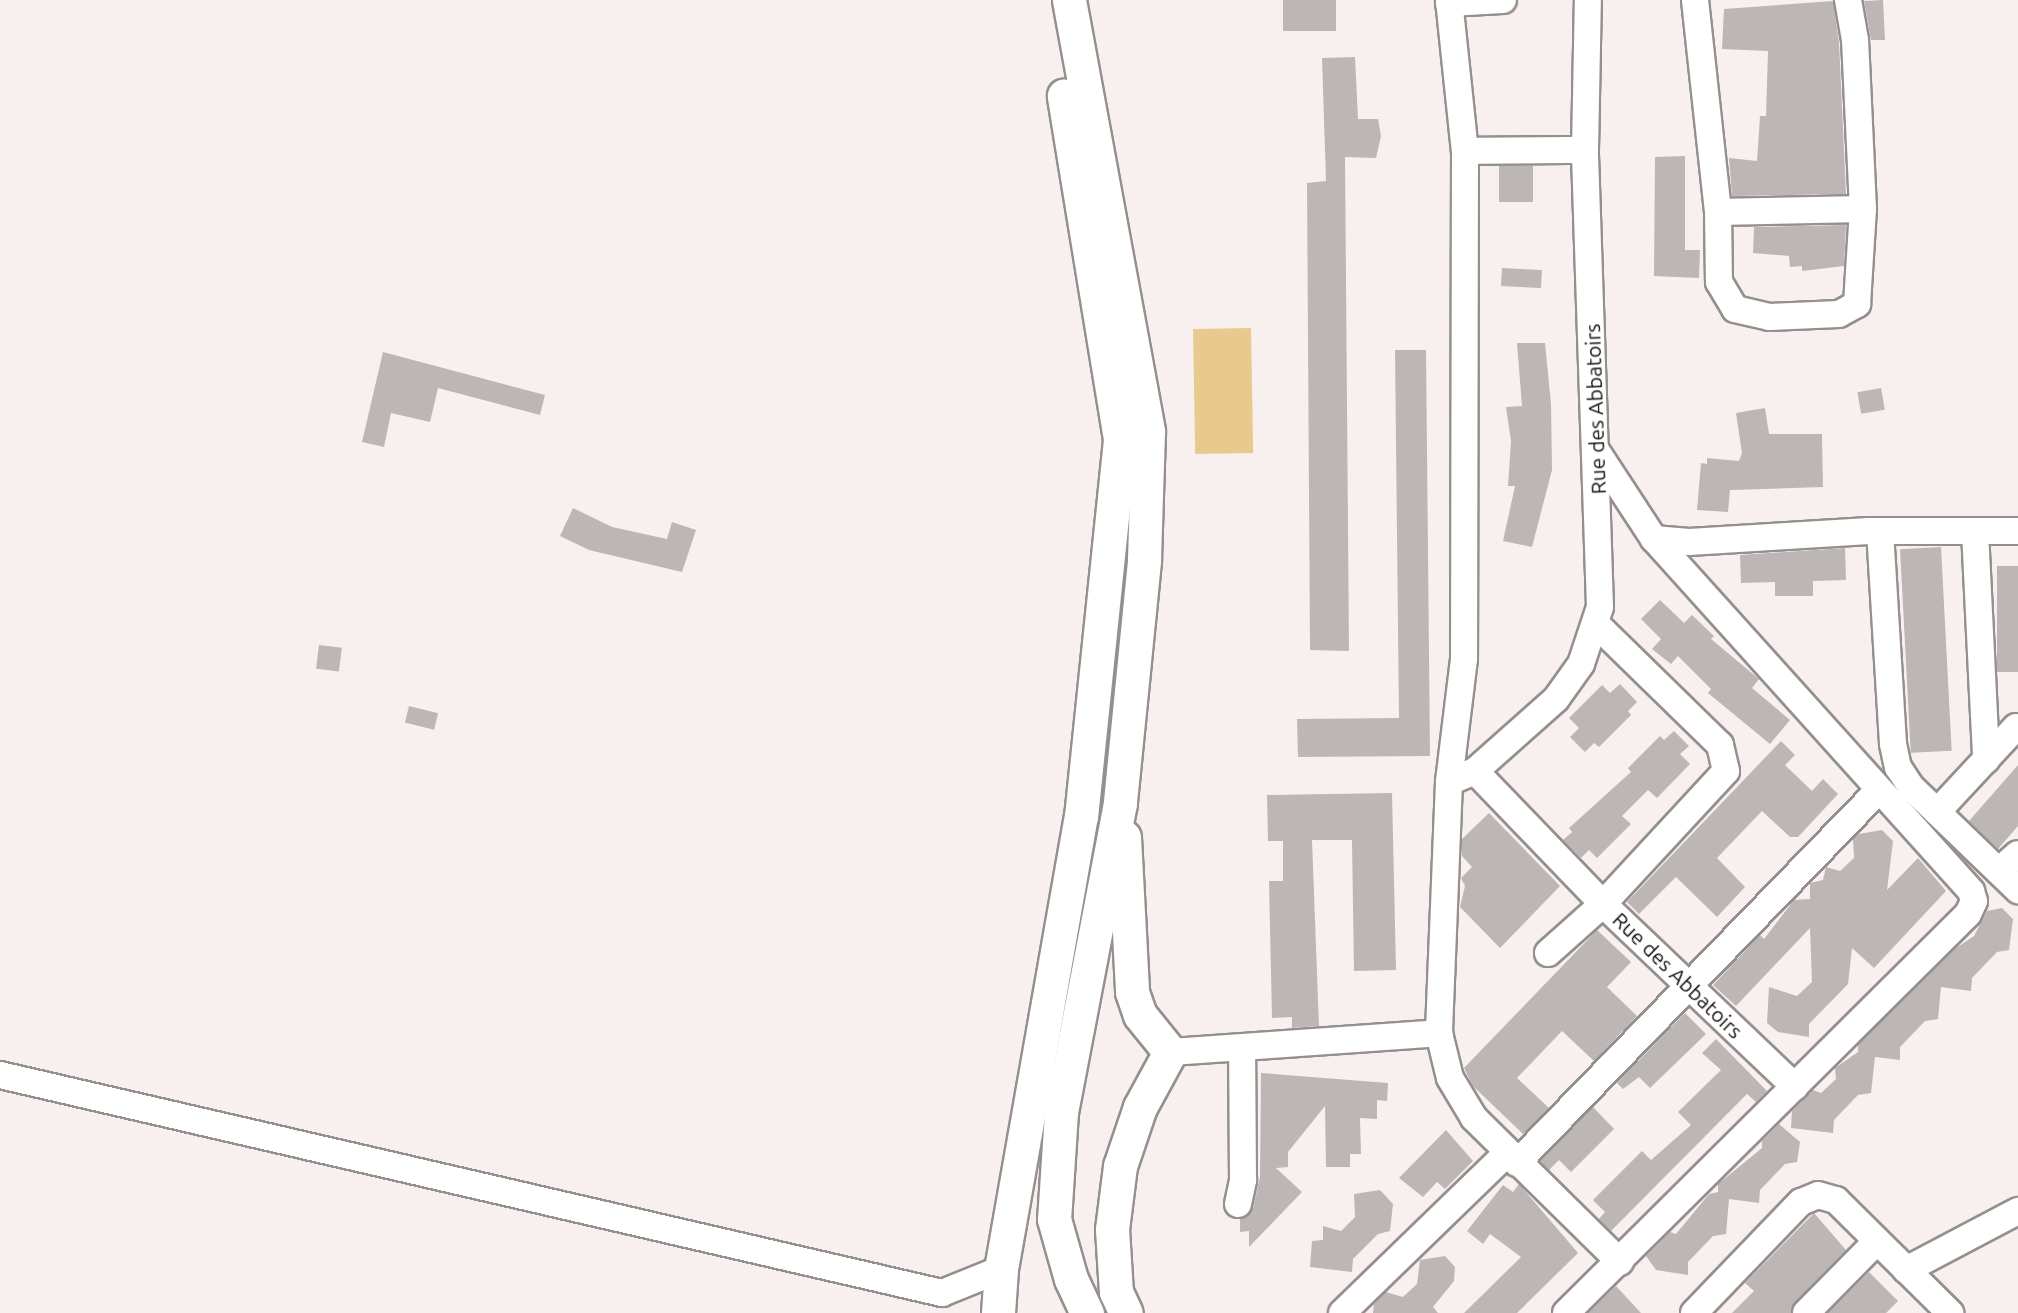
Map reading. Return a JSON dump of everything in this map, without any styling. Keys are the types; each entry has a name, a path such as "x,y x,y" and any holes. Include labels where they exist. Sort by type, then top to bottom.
{"street":[{"path":"998,1313 1001,1269 1081,817 1120,439 1047,0"},
{"path":"1069,0 1148,432 1144,561 1120,803 1061,1112 1054,1219 1071,1279 1087,1313"},
{"path":"1503,0 1449,2 1465,151 1464,659 1449,782 1439,1032 1460,1099 1512,1158 1620,1262"},
{"name":"Rue des Abbatoirs","path":"1449,782 1475,771 1556,699 1581,664 1597,624 1597,452 1585,150 1588,0"},
{"path":"1695,0 1718,212 1719,282 1735,309 1769,317 1839,314 1857,304 1864,209 1855,40 1848,0"},
{"path":"1465,151 1585,150"},
{"path":"1718,212 1864,209"},
{"path":"1566,1313 1972,908 1971,891 1654,539 1631,508 1597,452"},
{"path":"1599,538 1631,508"},
{"path":"1654,539 1689,542 1880,531 2018,531"},
{"path":"1880,531 1895,756 1911,787 1937,812 2008,863 2018,890"},
{"path":"1975,531 1986,760"},
{"path":"1548,953 1603,904 1722,780 1727,762 1720,745 1597,624"},
{"path":"1937,812 2016,727"},
{"name":"Rue des Abbatoirs","path":"1475,771 1603,904 1795,1087"},
{"path":"1342,1313 1512,1158 1691,987 1879,790"},
{"path":"1120,803 1130,883 1132,992 1140,1015 1170,1052"},
{"path":"1170,1052 1242,1049 1439,1032"},
{"path":"1238,1204 1243,1180 1242,1049"},
{"path":"1126,1313 1116,1292 1112,1229 1120,1166 1140,1107 1170,1052"},
{"path":"0,1075 942,1293 1001,1269"},
{"path":"1694,1313 1809,1197 1836,1200 1906,1270 1935,1308"},
{"path":"1906,1270 2018,1211"},
{"path":"1806,1313 1877,1241"}],"shaded area":[{"path":"1251,328 1253,453 1195,454 1193,329"}],"building":[{"path":"1283,0 1336,0 1336,31 1283,31"},
{"path":"1883,0 1885,40 1871,40 1864,1"},
{"path":"1833,1 1839,42 1846,194 1732,196 1729,158 1757,161 1760,116 1766,116 1768,51 1722,49 1724,9"},
{"path":"1355,57 1358,119 1378,119 1381,136 1376,158 1345,157 1349,651 1310,650 1307,183 1326,181 1322,58"},
{"path":"1685,156 1685,250 1700,250 1699,278 1654,276 1655,157"},
{"path":"1499,166 1533,166 1533,202 1499,202"},
{"path":"1846,225 1844,266 1802,271 1802,266 1790,267 1789,256 1753,253 1754,227"},
{"path":"1502,268 1542,270 1541,288 1501,286"},
{"path":"1517,343 1545,343 1551,404 1552,470 1532,547 1503,541 1515,486 1508,486 1511,441 1506,407 1522,406"},
{"path":"1395,350 1426,350 1430,756 1298,757 1297,719 1399,718"},
{"path":"383,352 545,395 540,415 438,388 430,422 391,413 384,447 362,442"},
{"path":"1881,388 1885,410 1861,414 1857,392"},
{"path":"1765,408 1769,434 1822,434 1823,487 1730,490 1728,512 1697,510 1701,463 1707,464 1707,458 1739,461 1742,453 1736,413"},
{"path":"573,508 612,527 667,539 672,522 696,530 682,572 589,550 560,536"},
{"path":"1941,547 1952,751 1911,753 1900,549"},
{"path":"1845,548 1846,580 1813,581 1813,596 1775,596 1775,582 1741,583 1740,555"},
{"path":"1997,566 2018,566 2018,672 1997,672"},
{"path":"1660,600 1684,623 1692,615 1714,636 1711,639 1759,679 1752,688 1790,720 1770,744 1708,693 1711,689 1678,656 1671,664 1652,649 1661,639 1641,619"},
{"path":"319,645 342,648 339,672 316,669"},
{"path":"1620,684 1637,702 1628,711 1631,715 1599,747 1594,743 1585,752 1570,737 1579,728 1569,718 1602,685 1610,693"},
{"path":"409,706 438,713 434,730 405,722"},
{"path":"1674,731 1689,746 1680,754 1690,764 1657,798 1648,790 1622,816 1631,824 1597,858 1589,850 1581,858 1563,840 1572,832 1569,828 1631,772 1628,768 1660,736 1664,740"},
{"path":"1781,741 1795,755 1785,765 1812,791 1823,779 1838,794 1798,837 1790,837 1762,811 1717,858 1745,887 1717,917 1676,877 1639,914 1627,902"},
{"path":"2018,765 2018,826 1998,849 1969,821"},
{"path":"1392,793 1396,970 1354,971 1352,840 1312,840 1319,1026 1292,1028 1292,1017 1272,1018 1269,881 1283,881 1283,841 1268,841 1267,795"},
{"path":"1489,813 1560,886 1500,948 1460,907 1465,886 1461,878 1472,867 1462,856 1462,839"},
{"path":"1882,830 1893,841 1887,890 1918,858 1946,891 1874,968 1852,948 1848,984 1809,1024 1809,1037 1778,1032 1767,1023 1769,987 1797,996 1812,982 1810,928 1736,1006 1713,985 1760,935 1764,939 1794,900 1810,899 1810,883 1823,880 1826,867 1840,871 1854,858 1853,839 1859,834"},
{"path":"2002,908 2013,919 2009,950 1997,952 1972,978 1971,991 1941,987 1938,1019 1925,1021 1900,1047 1900,1060 1875,1057 1871,1093 1858,1095 1834,1120 1833,1133 1791,1128 1792,1111 1813,1090 1821,1093 1836,1079 1835,1068 1858,1052 1858,1045 1956,948 1974,936 1987,911"},
{"path":"1597,930 1631,962 1607,987 1637,1016 1594,1061 1562,1031 1517,1078 1549,1108 1523,1134 1473,1086 1464,1068"},
{"path":"1685,1013 1706,1034 1650,1088 1639,1077 1623,1089 1617,1083"},
{"path":"1716,1039 1767,1091 1756,1102 1747,1094 1611,1231 1599,1219 1605,1212 1593,1200 1642,1151 1651,1160 1691,1125 1678,1112 1721,1070 1702,1053"},
{"path":"1261,1073 1388,1083 1387,1101 1377,1100 1377,1119 1360,1118 1361,1154 1350,1154 1350,1167 1326,1167 1325,1106 1288,1152 1288,1167 1276,1168 1302,1192 1249,1247 1249,1231 1240,1232 1240,1219 1253,1208 1260,1177"},
{"path":"1593,1107 1614,1129 1571,1172 1559,1160 1549,1170 1540,1161"},
{"path":"1779,1124 1800,1142 1797,1162 1785,1164 1760,1190 1759,1203 1729,1199 1726,1234 1713,1236 1688,1262 1688,1275 1656,1270 1646,1256 1670,1232 1676,1234 1709,1194 1718,1192 1718,1184 1762,1148 1762,1141"},
{"path":"1446,1130 1473,1161 1445,1189 1437,1182 1423,1197 1399,1178"},
{"path":"1519,1184 1578,1253 1517,1313 1464,1313 1521,1257 1490,1234 1483,1244 1467,1231 1503,1185 1513,1192"},
{"path":"1380,1190 1393,1204 1390,1231 1378,1234 1353,1259 1352,1272 1310,1267 1312,1241 1323,1240 1323,1226 1341,1231 1355,1217 1354,1194"},
{"path":"1814,1213 1846,1250 1795,1302 1791,1313 1732,1313 1754,1291 1745,1283"},
{"path":"1445,1256 1455,1267 1454,1281 1433,1307 1438,1313 1373,1313 1374,1304 1386,1292 1403,1297 1417,1284 1420,1260"},
{"path":"1869,1272 1898,1301 1886,1313 1828,1313"},
{"path":"1616,1286 1641,1313 1588,1313"}]}
